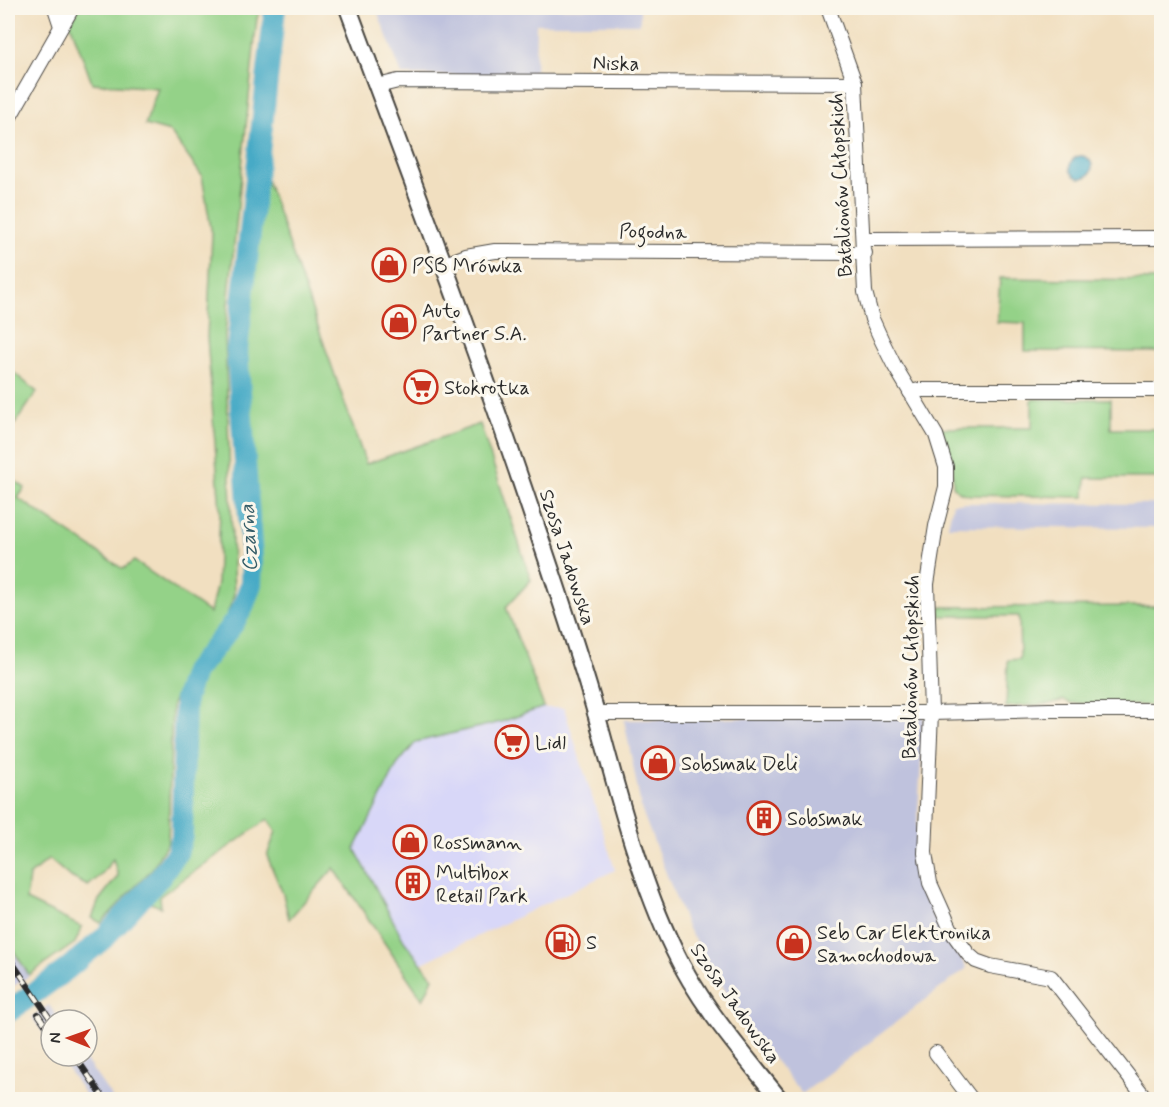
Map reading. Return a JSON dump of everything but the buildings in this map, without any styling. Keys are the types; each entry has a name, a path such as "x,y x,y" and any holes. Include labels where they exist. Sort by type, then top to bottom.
{"main road":[{"name":"Szosa Jadowska","path":"348,8 488,384 596,713 607,757 656,908 674,950 714,1014 780,1100"}],"street":[{"path":"55,8 61,26"},
{"path":"8,120 72,8"},
{"name":"Batalionów Chłopskich","path":"828,8 855,83 865,292 872,319 894,365 936,435 944,457 947,476 927,584 931,713 925,853 930,883 952,932 968,954 976,961 990,966 1051,977 1147,1100"},
{"name":"Niska","path":"378,86 398,81 855,83"},
{"name":"Pogodna","path":"443,265 466,256 495,251 864,246 1161,238"},
{"path":"910,392 919,390 1161,390"},
{"path":"596,713 1161,710"},
{"path":"936,1053 972,1100"}],"shaded area":[{"path":"376,8 640,8 640,24 536,24 535,76 402,75"},
{"path":"953,503 1161,504 1161,528 948,526"},
{"path":"432,708 564,708 615,870 414,967 341,860"},
{"path":"924,715 915,860 936,918 967,968 802,1094 739,1016 687,927 642,811 624,720"},
{"path":"8,945 29,976 12,987 8,980"},
{"path":"39,1012 39,1027 32,1017"},
{"path":"67,1068 91,1068 113,1099 88,1099"}],"green space":[{"path":"79,8 262,8 257,18 225,335 234,595 224,623 182,679 172,705 168,842 152,869 101,923 92,918 99,900 118,876 113,859 101,875 88,886 69,876 49,859 29,876 26,900 82,927 75,943 29,975 8,942 8,476 25,488 18,498 123,569 134,561 210,613 217,583 220,510 207,337 212,235 202,176 170,132 145,125 158,88 92,83 70,23"},
{"path":"261,164 366,464 480,424 531,580 506,607 544,707 501,722 416,742 397,765 355,849 404,941 433,978 423,1000 334,868 289,919 283,894 267,856 276,831 268,819 160,896 161,907 144,901 182,857 188,841 192,700 199,678 237,634 257,587 259,560 244,350"},
{"path":"1000,278 1161,280 1161,352 1025,351 1025,323 997,322"},
{"path":"8,368 37,392 8,434"},
{"path":"1032,399 1111,399 1111,429 1161,429 1161,478 1086,478 1085,497 970,495 957,490 953,486 953,467 940,428 1032,428"},
{"path":"1161,606 1161,706 1070,703 1064,700 1049,704 1006,707 1008,660 1020,659 1019,616 940,616 940,607"}],"water":[{"path":"1081,156 1089,159 1092,167 1089,175 1081,178 1073,175 1070,167 1073,159"}],"waterway":[{"name":"Czarna","path":"8,1012 66,970 103,939 160,877 177,853 182,836 185,699 194,672 233,624 243,607 251,584 252,559 237,350 275,8"}],"railway":[{"path":"8,956 43,1008"},
{"path":"83,1068 105,1100"}],"place":[{"name":"PSB Mrówka","path":"389,265"},
{"name":"Auto Partner S.A.","path":"399,322"},
{"name":"Stokrotka","path":"421,387"},
{"name":"Lidl","path":"512,742"},
{"name":"Sobsmak Deli","path":"658,763"},
{"name":"Sobsmak","path":"764,818"},
{"name":"Rossmann","path":"410,842"},
{"name":"Multibox Retail Park","path":"413,883"},
{"name":"S","path":"563,942"},
{"name":"Seb Car Elektronika Samochodowa","path":"794,943"}]}
